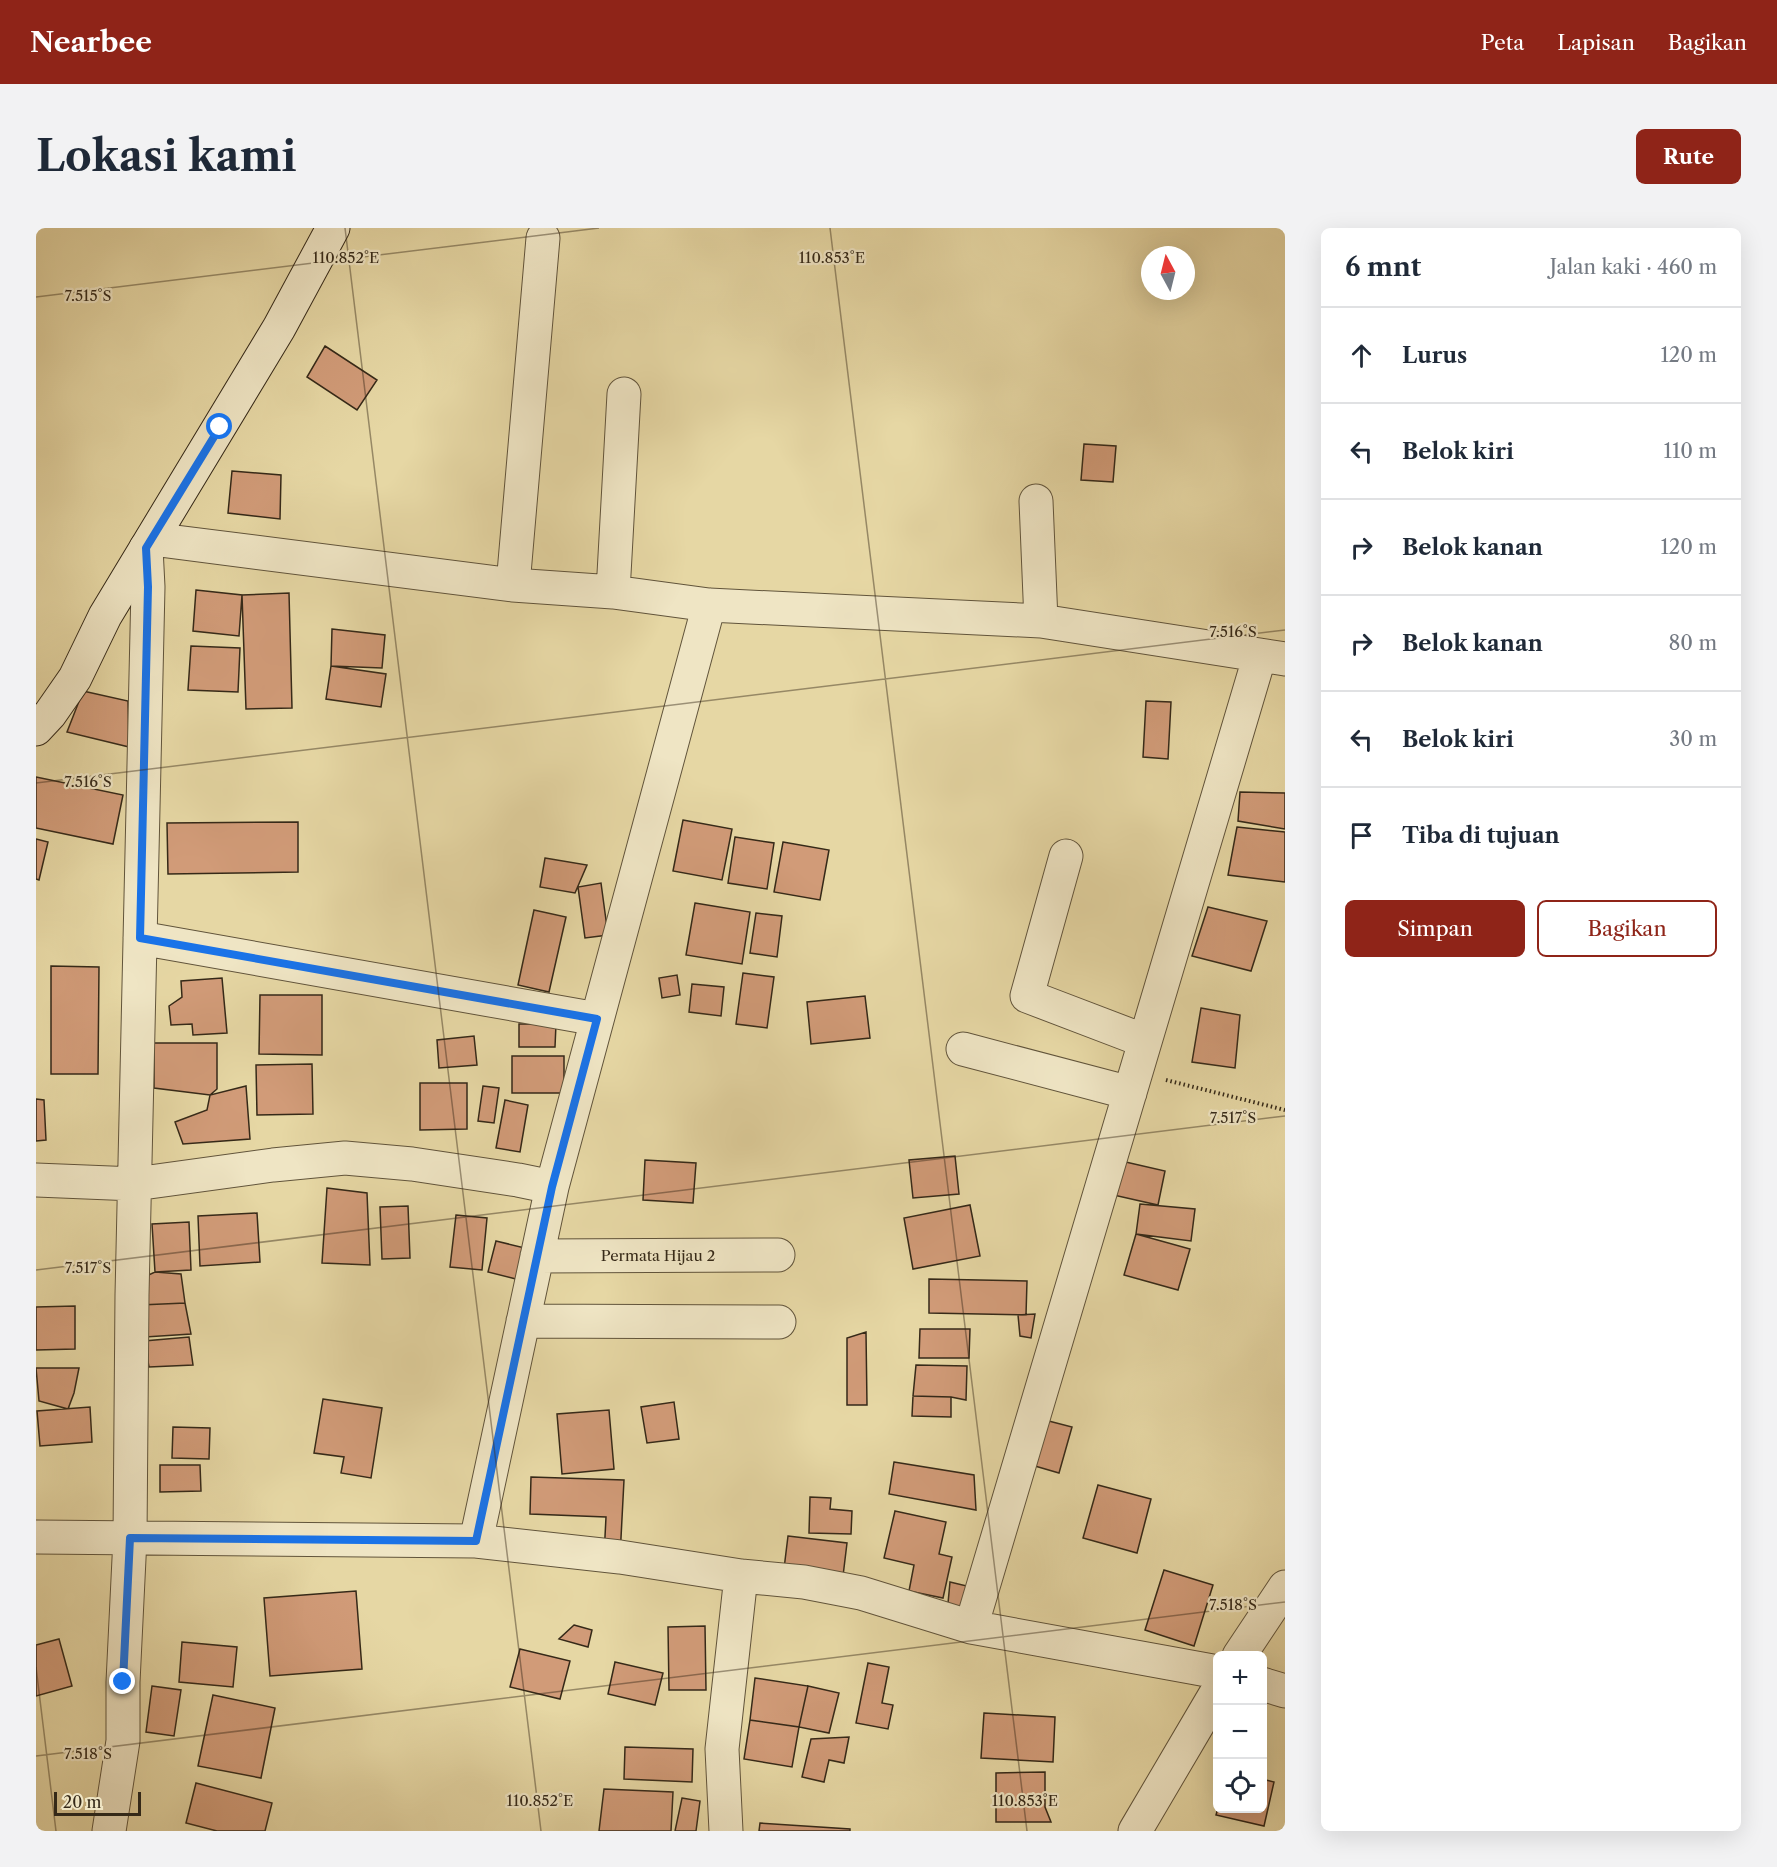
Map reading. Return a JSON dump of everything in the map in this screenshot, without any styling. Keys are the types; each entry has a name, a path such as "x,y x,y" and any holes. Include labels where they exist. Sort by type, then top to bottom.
{"street":[{"path":"36,729 50,714 75,678 105,616 279,328 328,238"},
{"path":"513,585 543,238"},
{"path":"613,592 624,394"},
{"path":"1036,501 1041,621"},
{"path":"149,543 513,585 613,592 709,605 1041,621 1272,657 1145,1041 971,1627"},
{"path":"109,1831 123,1741 123,1682 130,1538 149,543"},
{"path":"476,1541 552,1187 709,605"},
{"path":"1066,856 1027,996 1145,1041"},
{"path":"140,938 597,1019"},
{"path":"963,1049 1133,1083"},
{"path":"36,1180 135,1184 273,1165 345,1158 412,1164 552,1187"},
{"name":"Permata Hijau 2","path":"537,1256 778,1255"},
{"path":"523,1321 779,1322"},
{"path":"36,1537 476,1541 620,1557 741,1576 804,1582 861,1593 971,1627 1213,1671"},
{"path":"726,1831 723,1749 741,1576"},
{"path":"1242,1651 1285,1587"},
{"path":"1267,1685 1285,1691"},
{"path":"1135,1831 1213,1698"}],"path":[{"path":"1133,1083 1285,1110"}],"building":[{"path":"325,346 377,380 357,410 307,377"},
{"path":"1084,444 1116,446 1113,482 1081,480"},
{"path":"232,471 281,475 280,519 228,513"},
{"path":"196,590 242,595 239,636 193,631"},
{"path":"289,593 292,708 246,709 242,595"},
{"path":"332,629 385,635 382,668 331,666"},
{"path":"191,646 240,648 238,692 188,690"},
{"path":"331,666 386,674 381,707 326,699"},
{"path":"83,691 128,701 129,747 67,732"},
{"path":"1146,701 1171,702 1168,759 1143,757"},
{"path":"36,777 123,795 113,844 36,828"},
{"path":"1240,792 1285,793 1285,829 1238,821"},
{"path":"683,820 732,829 722,880 673,871"},
{"path":"298,822 298,872 168,874 167,823"},
{"path":"1237,827 1285,832 1285,882 1228,875"},
{"path":"735,837 774,843 767,889 728,883"},
{"path":"36,839 48,842 39,880 36,879"},
{"path":"783,842 829,850 820,900 774,892"},
{"path":"545,858 587,865 575,893 540,887"},
{"path":"601,883 608,935 585,938 578,887"},
{"path":"695,903 750,912 742,964 686,955"},
{"path":"1208,907 1267,921 1251,971 1192,956"},
{"path":"534,910 566,917 549,992 518,985"},
{"path":"756,913 782,916 777,957 750,953"},
{"path":"51,966 99,967 98,1074 51,1074"},
{"path":"743,973 774,977 767,1028 736,1024"},
{"path":"677,975 680,995 662,998 659,978"},
{"path":"222,978 227,1033 193,1035 192,1024 171,1025 169,1006 182,997 181,981"},
{"path":"692,984 724,987 721,1016 689,1012"},
{"path":"260,995 322,995 322,1055 259,1054"},
{"path":"865,996 870,1038 811,1044 807,1002"},
{"path":"1201,1008 1240,1015 1235,1068 1192,1062"},
{"path":"519,1024 556,1024 555,1047 519,1047"},
{"path":"474,1036 477,1065 439,1068 437,1040"},
{"path":"154,1043 217,1043 217,1089 210,1095 154,1088"},
{"path":"512,1056 564,1056 564,1093 512,1093"},
{"path":"312,1064 313,1114 257,1115 256,1065"},
{"path":"420,1083 467,1083 467,1129 420,1130"},
{"path":"246,1086 250,1139 183,1144 175,1122 207,1110 210,1095"},
{"path":"483,1086 499,1088 494,1123 478,1121"},
{"path":"36,1099 44,1100 46,1140 36,1141"},
{"path":"505,1100 528,1105 520,1152 496,1148"},
{"path":"955,1156 959,1194 913,1198 909,1160"},
{"path":"645,1160 696,1163 693,1203 643,1200"},
{"path":"1117,1160 1165,1171 1158,1205 1109,1194"},
{"path":"327,1188 367,1193 370,1265 322,1263"},
{"path":"1140,1204 1195,1209 1191,1241 1136,1234"},
{"path":"970,1205 980,1256 913,1269 904,1218"},
{"path":"408,1206 410,1258 382,1259 380,1207"},
{"path":"257,1213 260,1262 200,1266 198,1216"},
{"path":"456,1215 487,1218 482,1270 450,1267"},
{"path":"189,1222 191,1270 155,1272 152,1224"},
{"path":"1136,1234 1190,1249 1178,1290 1124,1275"},
{"path":"496,1241 529,1249 520,1280 488,1272"},
{"path":"155,1272 181,1274 185,1303 140,1305 142,1278"},
{"path":"929,1279 1027,1281 1026,1315 929,1313"},
{"path":"185,1303 191,1334 145,1337 140,1305"},
{"path":"75,1306 75,1349 36,1350 36,1307"},
{"path":"1035,1314 1031,1338 1020,1336 1018,1315"},
{"path":"920,1329 970,1329 969,1358 919,1358"},
{"path":"866,1332 867,1405 847,1405 847,1338"},
{"path":"189,1337 193,1365 149,1367 144,1341"},
{"path":"916,1365 967,1366 966,1400 951,1397 913,1396"},
{"path":"36,1368 79,1368 68,1409 39,1401"},
{"path":"913,1396 951,1397 951,1417 912,1416"},
{"path":"323,1399 382,1408 371,1478 341,1473 344,1457 314,1453"},
{"path":"674,1402 679,1439 647,1443 641,1407"},
{"path":"90,1407 92,1442 40,1446 37,1411"},
{"path":"609,1410 614,1469 562,1474 557,1414"},
{"path":"1041,1419 1072,1427 1059,1473 1028,1464"},
{"path":"173,1427 210,1428 209,1459 172,1458"},
{"path":"894,1462 974,1475 976,1510 889,1494"},
{"path":"160,1465 200,1465 201,1491 160,1492"},
{"path":"531,1477 624,1480 620,1557 604,1556 606,1517 530,1514"},
{"path":"1098,1485 1151,1499 1137,1553 1083,1538"},
{"path":"810,1497 831,1498 830,1509 852,1511 851,1534 809,1533"},
{"path":"895,1511 946,1522 939,1554 952,1557 943,1598 909,1591 914,1565 884,1558"},
{"path":"788,1536 847,1543 843,1576 783,1577"},
{"path":"1164,1570 1213,1585 1194,1646 1145,1630"},
{"path":"950,1582 971,1587 965,1615 947,1614"},
{"path":"356,1591 362,1669 270,1676 264,1598"},
{"path":"574,1625 592,1630 588,1647 559,1639"},
{"path":"705,1626 706,1690 669,1690 668,1627"},
{"path":"59,1639 72,1686 36,1696 36,1645"},
{"path":"182,1642 237,1647 233,1687 179,1682"},
{"path":"520,1649 570,1661 560,1699 510,1687"},
{"path":"615,1662 663,1673 655,1705 608,1694"},
{"path":"868,1663 889,1667 882,1703 893,1705 888,1729 856,1723"},
{"path":"755,1678 808,1686 799,1727 750,1720"},
{"path":"152,1686 181,1690 174,1736 146,1732"},
{"path":"808,1686 839,1693 829,1733 799,1727"},
{"path":"213,1695 275,1708 261,1778 198,1766"},
{"path":"984,1713 1055,1717 1053,1762 981,1758"},
{"path":"750,1720 799,1727 792,1767 744,1759"},
{"path":"849,1737 844,1763 829,1760 824,1782 802,1777 811,1739"},
{"path":"625,1747 693,1749 692,1782 624,1779"},
{"path":"1045,1772 1045,1807 1051,1822 996,1822 996,1773"},
{"path":"1267,1780 1274,1782 1267,1813"},
{"path":"196,1783 272,1803 265,1831 217,1831 186,1823"},
{"path":"604,1789 673,1792 671,1831 599,1831"},
{"path":"682,1798 700,1801 696,1831 675,1831"},
{"path":"1217,1813 1267,1813 1264,1826 1216,1815"},
{"path":"760,1823 850,1829 850,1831 759,1831"}],"route":[{"path":"123,1682 130,1538 476,1541 552,1187 597,1019 140,938 148,587 146,548 220,427"}]}
